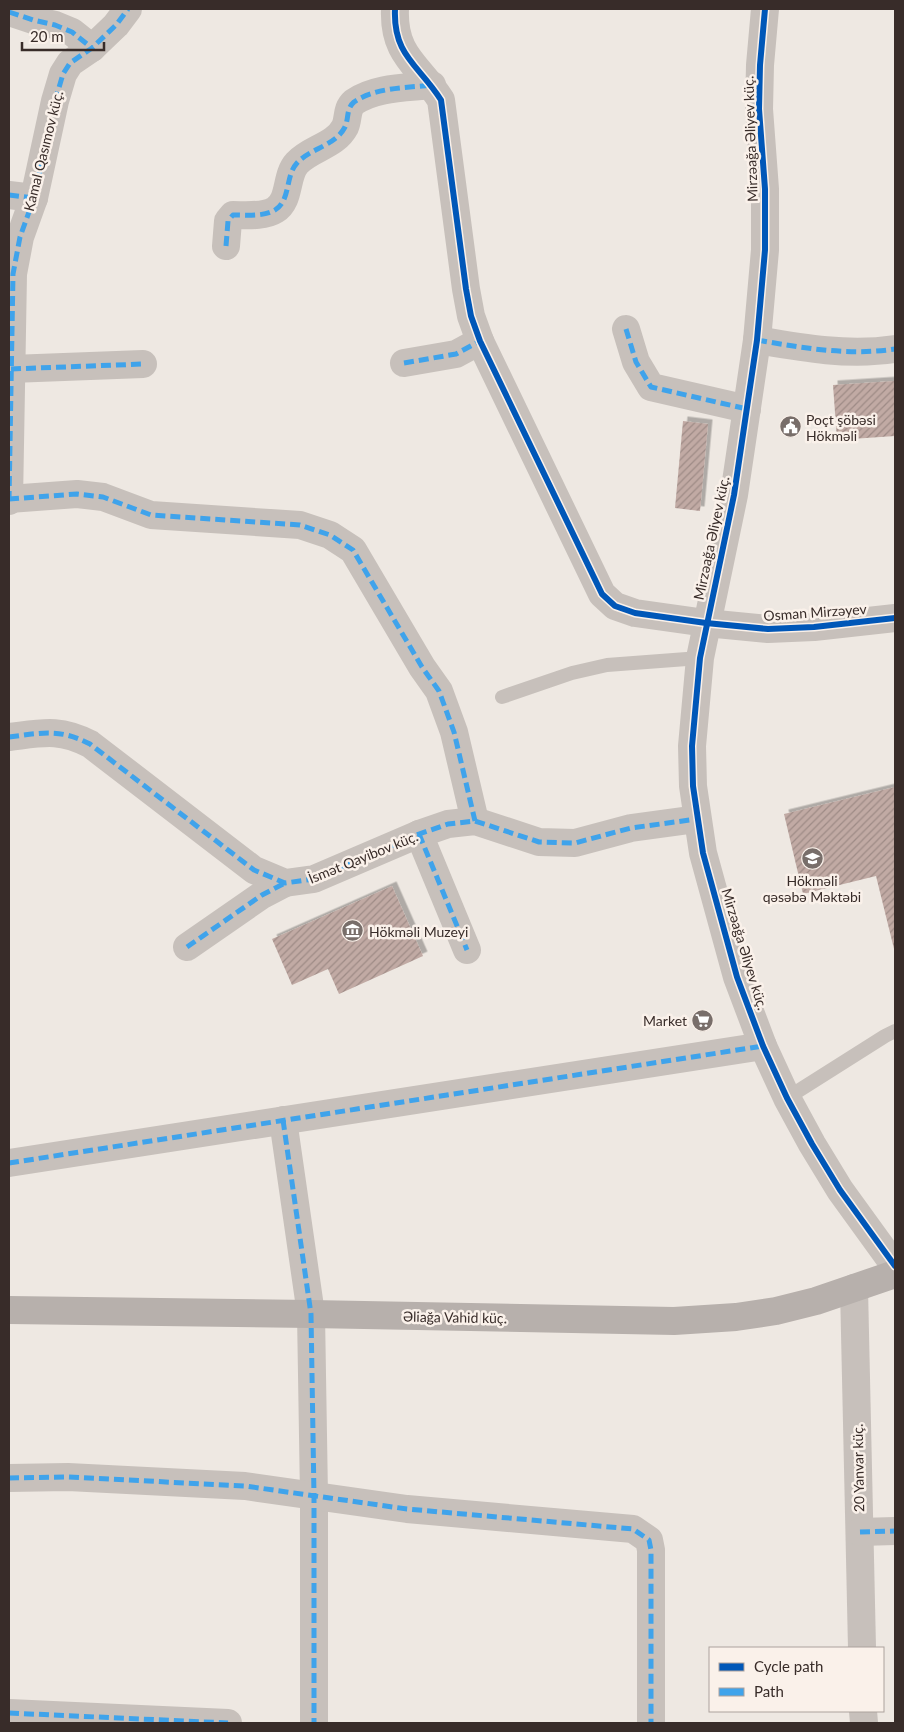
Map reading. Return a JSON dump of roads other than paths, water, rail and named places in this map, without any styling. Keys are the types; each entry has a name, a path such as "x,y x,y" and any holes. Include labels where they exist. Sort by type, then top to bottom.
{"street":[{"name":"Kamal Qasımov küç.","path":"9,500 13,274 20,237 21,197 63,74 70,63 92,48 116,26 128,9"},
{"path":"395,9 395,22 400,44 414,67 432,85"},
{"name":"Mirzəağa Əliyev küç.","path":"765,9 760,65 760,109 765,189 765,250 757,340 734,495 700,658 692,746 693,786 704,853 737,977 763,1046 787,1098 812,1144 840,1190 895,1266"},
{"path":"9,12 55,25 72,32 92,48"},
{"path":"226,246 228,221 233,215 260,214 274,211 283,201 290,176 296,164 313,151 332,143 345,126 348,111 352,104 382,90 432,85"},
{"name":"Osman Mirzəyev","path":"432,85 441,100 471,316 480,341 602,594 615,606 635,613 768,629 814,627 895,618"},
{"path":"626,329 636,362 651,387 747,408"},
{"path":"757,340 848,353 895,348"},
{"path":"404,363 456,354 480,341"},
{"path":"11,369 143,364"},
{"path":"9,500 77,494 103,497 151,515 300,525 330,535 353,550 422,668 439,691 454,732 475,821"},
{"path":"9,737 51,732 74,735 90,744 254,870 285,883"},
{"name":"İsmət Qayibov küç.","path":"285,883 314,879 419,834 448,824 475,821 539,842 574,843 632,828 697,819"},
{"path":"419,834 467,950"},
{"path":"187,947 262,895 285,883"},
{"path":"9,1163 763,1046"},
{"path":"283,1120 311,1314 314,1496 314,1723"},
{"name":"Əliağa Vahid küç.","path":"9,1310 674,1322 736,1317 776,1311 816,1301 895,1274"},
{"name":"20 Yanvar küç.","path":"854,1288 862,1647"},
{"path":"9,1478 68,1477 245,1486 407,1509 633,1529 649,1540 651,1550 651,1723"},
{"path":"860,1532 895,1531"},
{"path":"9,1713 228,1723"}],"lane":[{"path":"502,697 572,673 607,665 700,658"},
{"path":"787,1098 885,1036 895,1032"}],"place":[{"name":"Poçt şöbəsi Hökməli","path":"790,427"},
{"name":"Hökməli qəsəbə Məktəbi","path":"812,858"},
{"name":"Hökməli Muzeyi","path":"353,931"},
{"name":"Market","path":"703,1020"}]}
